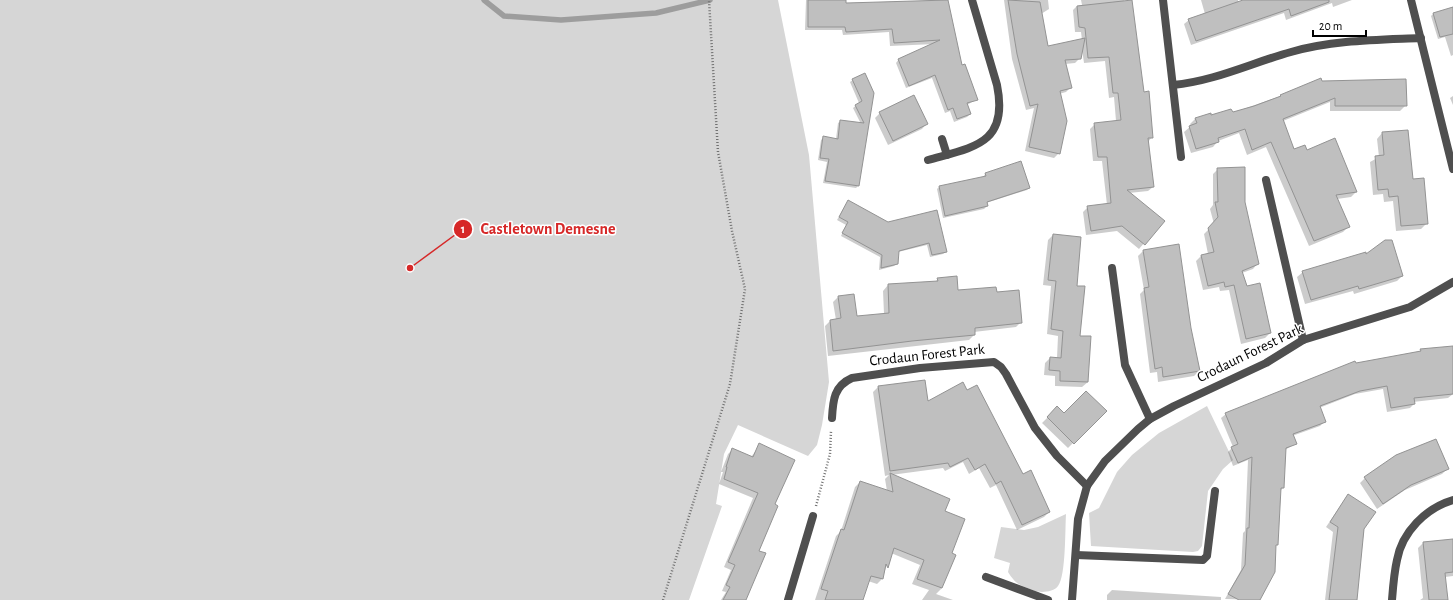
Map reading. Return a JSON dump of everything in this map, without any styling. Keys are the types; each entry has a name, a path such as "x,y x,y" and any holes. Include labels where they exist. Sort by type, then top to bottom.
{"street":[{"path":"928,160 972,148 983,142 991,133 1000,116 1000,98 997,85 972,0"},
{"path":"1163,0 1181,158"},
{"path":"1411,0 1453,164"},
{"path":"1173,85 1211,78 1291,52 1321,45 1421,38"},
{"path":"942,139 947,155"},
{"path":"1266,180 1303,340"},
{"path":"1112,268 1125,365 1150,419"},
{"name":"Crodaun Forest Park","path":"1072,600 1080,510 1087,486 1105,461 1126,439 1150,419 1266,363 1303,340 1410,307 1453,282"},
{"name":"Crodaun Forest Park","path":"832,418 835,394 845,382 852,378 920,368 994,362 1001,367 1006,374 1031,422 1046,442 1087,486"},
{"path":"1076,555 1203,560 1207,556 1215,491"},
{"path":"1392,600 1397,560 1406,537 1429,512 1437,506 1453,500"},
{"path":"788,600 813,516"},
{"path":"986,577 1048,600"}],"path":[{"path":"664,600 730,384 745,289 732,231 718,152 709,0"},
{"path":"813,516 830,454 832,418"}],"shaded area":[{"path":"0,0 778,0 809,155 829,382 817,445 808,456 738,425 724,454 716,504 722,506 689,600 0,600"},
{"path":"1207,406 1233,460 1223,469 1208,491 1202,546 1198,551 1193,552 1091,546 1089,513 1099,508 1117,472 1132,455 1159,433"},
{"path":"1066,514 1064,563 1061,581 1056,588 1051,591 1041,592 1019,584 1008,572 1010,563 994,558 1001,527 1024,530 1038,527"}],"building":[{"path":"808,0 846,0 846,3 948,0 962,65 965,64 978,100 967,103 971,114 957,119 953,108 948,110 935,75 909,86 898,59 940,40 894,43 892,29 846,32 845,27 808,27"},
{"path":"1008,0 1040,2 1048,46 1085,38 1081,59 1065,60 1072,88 1060,91 1067,121 1060,154 1029,147 1038,104 1030,106 1017,54"},
{"path":"1132,0 1144,92 1149,91 1153,138 1148,138 1154,187 1127,190 1165,221 1145,245 1122,226 1091,231 1087,206 1111,203 1107,157 1098,157 1094,123 1121,120 1118,93 1113,93 1109,57 1088,58 1085,28 1079,27 1077,6"},
{"path":"1243,0 1329,0 1329,2 1291,16 1289,9 1196,41 1188,19"},
{"path":"1453,7 1453,34 1440,37 1433,13"},
{"path":"865,73 874,93 859,186 825,181 829,159 820,158 823,136 838,139 840,120 864,123 855,105 862,101 852,79"},
{"path":"1321,78 1322,81 1406,79 1407,106 1335,106 1335,98 1283,119 1294,149 1305,145 1307,150 1335,138 1357,192 1336,195 1350,227 1314,241 1271,142 1252,150 1245,129 1218,138 1219,142 1196,149 1189,126 1197,123 1195,118 1211,113 1211,115 1231,109 1233,112 1254,106"},
{"path":"914,95 928,124 893,141 879,112"},
{"path":"1408,130 1413,179 1424,178 1428,224 1401,226 1398,196 1389,197 1388,189 1378,190 1375,156 1384,155 1382,132"},
{"path":"1021,161 1030,188 987,202 988,206 945,216 939,186 986,176 985,173"},
{"path":"1245,167 1245,202 1259,264 1242,271 1247,286 1260,283 1271,333 1246,339 1234,285 1225,287 1224,282 1208,286 1201,255 1214,252 1208,228 1218,217 1215,202 1218,202 1217,168"},
{"path":"848,200 888,222 937,210 947,252 932,255 929,243 899,251 898,264 881,268 882,255 842,233 848,222 839,217"},
{"path":"1053,234 1081,237 1077,286 1085,286 1080,336 1091,336 1088,382 1060,381 1060,371 1049,370 1050,357 1061,358 1063,331 1051,329 1056,281 1048,280"},
{"path":"1385,240 1392,240 1403,276 1359,289 1358,286 1311,300 1302,271 1366,252 1366,254"},
{"path":"1179,244 1191,328 1200,371 1163,377 1162,367 1155,369 1144,288 1149,287 1143,250"},
{"path":"957,276 958,290 996,287 997,292 1019,290 1022,323 975,328 975,335 833,351 830,320 841,318 838,296 854,294 857,316 889,313 888,284 938,281 937,278"},
{"path":"1453,346 1453,394 1414,398 1415,404 1391,408 1387,386 1360,391 1320,406 1326,422 1293,434 1297,444 1286,448 1284,488 1281,488 1275,572 1260,600 1239,600 1228,594 1245,565 1247,528 1249,528 1252,457 1238,463 1231,447 1238,444 1225,413 1355,361 1356,363 1421,351 1420,349"},
{"path":"925,380 928,401 963,382 967,390 977,385 1023,474 1031,470 1050,512 1022,525 1001,481 996,484 985,464 975,470 968,458 950,467 948,463 890,471 878,386"},
{"path":"1086,391 1107,411 1074,444 1047,417 1057,406 1064,413"},
{"path":"1436,439 1449,469 1411,485 1383,504 1364,477 1396,455"},
{"path":"759,443 795,460 775,504 778,506 759,551 766,553 746,600 723,600 730,587 726,585 735,565 728,562 758,493 724,479 726,467 732,448 753,457"},
{"path":"890,473 950,499 945,511 965,519 952,553 956,555 942,588 917,579 924,560 894,548 888,568 886,564 883,579 871,576 863,600 825,600 828,591 821,589 841,529 844,530 860,481 893,492"},
{"path":"1348,494 1376,512 1364,529 1357,600 1329,600 1338,527 1330,522"},
{"path":"1453,539 1453,572 1445,573 1448,600 1429,600 1423,542"}],"waterway":[{"path":"484,0 504,16 561,20 656,13 710,0"}],"place":[{"name":"Castletown Demesne","path":"410,268"}]}
